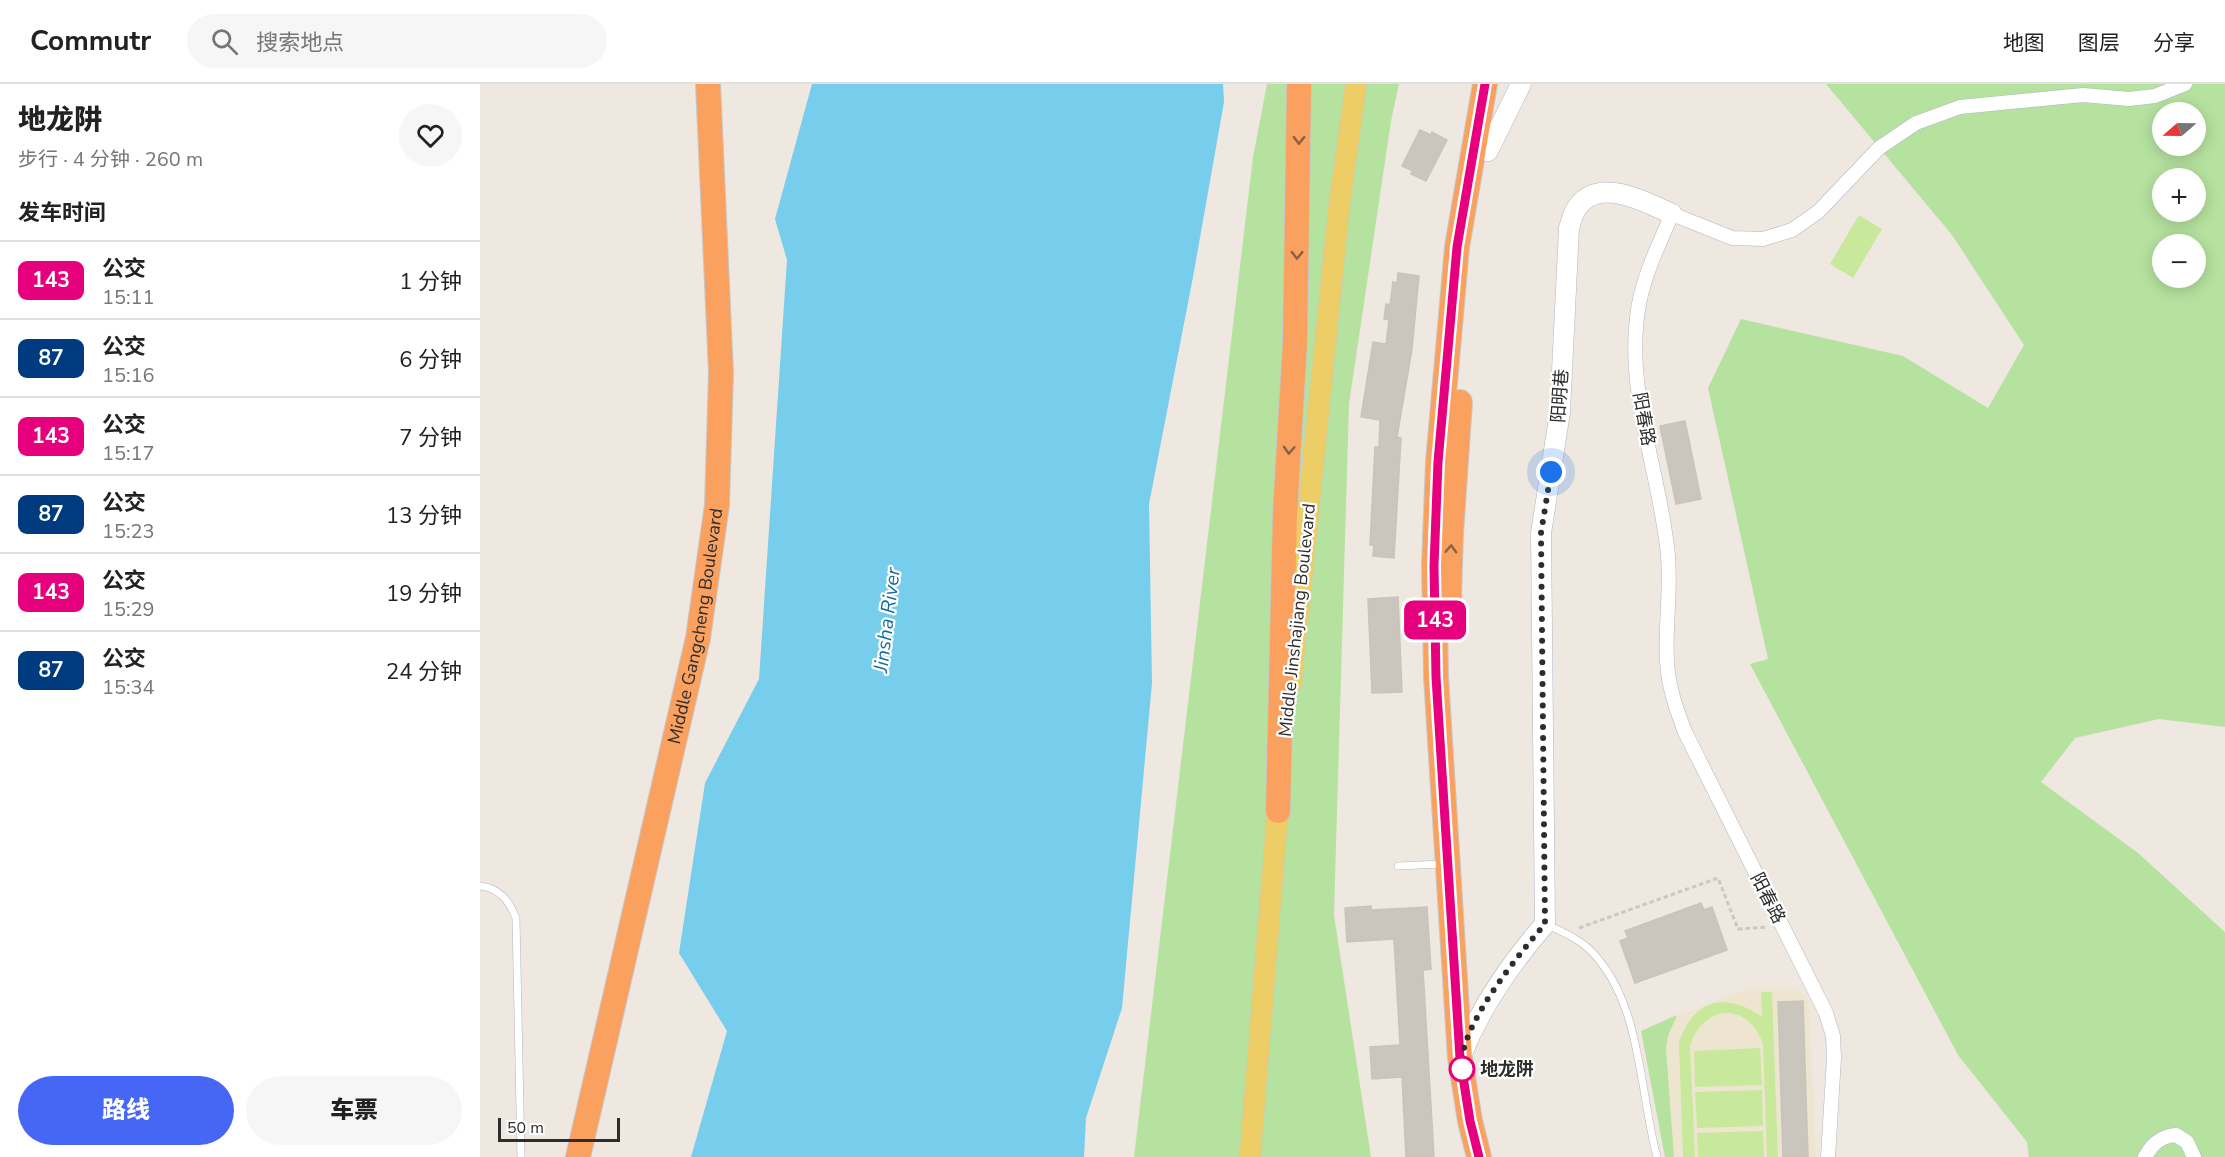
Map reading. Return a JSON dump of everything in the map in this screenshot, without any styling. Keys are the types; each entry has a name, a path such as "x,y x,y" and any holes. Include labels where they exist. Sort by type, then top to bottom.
{"highway":[{"name":"Middle Gangcheng Boulevard","path":"578,1157 698,638 717,505 721,373 708,84"},
{"path":"1278,811 1285,702 1285,512 1295,342 1299,84"},
{"path":"1479,1157 1470,1121 1460,1058 1436,666 1434,566 1438,462 1457,247 1485,84"},
{"path":"1492,1157 1480,1105 1473,1026 1448,646 1451,532 1473,250 1498,84"}],"main road":[{"name":"Middle Jinshajiang Boulevard","path":"1285,702 1339,207 1356,84"},
{"path":"1250,1157 1278,811"}],"street":[{"path":"1488,151 1521,84"},
{"path":"1672,214 1732,238 1763,239 1792,230 1818,212 1879,148 1916,123 1960,107 2083,96 2129,99 2155,96 2185,84"},
{"name":"阳明巷","path":"1545,924 1541,533 1560,412 1569,228 1576,209 1590,196 1611,192 1632,196 1672,214"},
{"name":"阳春路","path":"1672,214 1646,275 1637,317 1636,354 1641,402 1666,528 1669,563 1667,662 1672,698 1684,732 1826,1014 1833,1036 1834,1058 1828,1157"},
{"path":"1460,1058 1473,1026 1506,972 1545,924"},
{"path":"2145,1157 2154,1144 2162,1138 2176,1135 2187,1142 2194,1157"}],"lane":[{"path":"1398,866 1448,863"},
{"path":"480,886 498,891 509,902 516,918 521,1157"},
{"path":"1545,924 1566,933 1589,949 1607,969 1621,995 1632,1028 1657,1157"}],"path":[{"path":"1566,933 1718,878 1738,929 1782,926"}],"shaded area":[{"path":"1746,989 1798,989 1809,1001 1816,1157 1665,1157 1641,1031"}],"green space":[{"path":"1267,84 1399,84 1391,121 1349,404 1334,915 1371,1157 1134,1157 1253,157"},
{"path":"1826,84 2225,84 2225,727 2159,719 2075,738 2041,782 2138,853 2225,932 2225,1157 2029,1157 2027,1142 1958,1055 1750,664 1768,659 1708,388 1741,319 1903,356 1988,408 2024,345 1952,235"},
{"path":"1859,215 1882,229 1853,278 1830,264"},
{"path":"1761,992 1772,992 1778,1157 1767,1157 1763,1044 1748,1021 1737,1015 1726,1013 1715,1015 1705,1022 1696,1032 1690,1046 1695,1157 1683,1157 1679,1043 1685,1028 1702,1009 1723,1002 1748,1009 1762,1017"},
{"path":"1677,1015 1668,1036 1666,1049 1674,1157 1665,1157 1641,1031"},
{"path":"1760,1048 1762,1085 1695,1087 1694,1051"},
{"path":"1762,1090 1763,1126 1697,1128 1695,1092"},
{"path":"1763,1131 1764,1157 1698,1157 1697,1133"}],"water":[{"name":"Jinsha River","path":"812,84 1223,84 1224,102 1149,504 1152,683 1122,1008 1086,1118 1084,1157 691,1157 727,1031 679,953 705,783 759,679 787,260 775,219"}],"building":[{"path":"1420,130 1431,135 1432,132 1447,140 1426,181 1411,174 1413,171 1402,166"},
{"path":"1398,273 1419,276 1412,349 1397,437 1401,438 1394,558 1373,556 1374,545 1370,545 1375,447 1379,447 1380,420 1361,417 1373,342 1386,344 1389,320 1384,319 1386,304 1390,305 1393,282 1397,283"},
{"path":"1685,421 1701,499 1676,504 1660,426"},
{"path":"1398,597 1402,692 1372,693 1368,599"},
{"path":"1701,903 1704,910 1712,907 1727,950 1635,983 1620,941 1628,938 1625,931"},
{"path":"1371,906 1371,910 1427,907 1431,969 1423,970 1434,1157 1406,1157 1402,1077 1372,1079 1370,1047 1400,1045 1394,939 1347,942 1345,908"},
{"path":"1803,1001 1808,1157 1783,1157 1778,1002"}],"bus line":[{"name":"143","path":"1479,1157 1470,1121 1460,1058 1436,677 1434,566 1438,462 1451,338 1457,247 1485,84"}],"place":[{"name":"地龙阱","path":"1462,1069"}],"route":[{"path":"1462,1069 1460,1058 1480,1013 1506,972 1545,924 1541,533 1551,472"}]}
